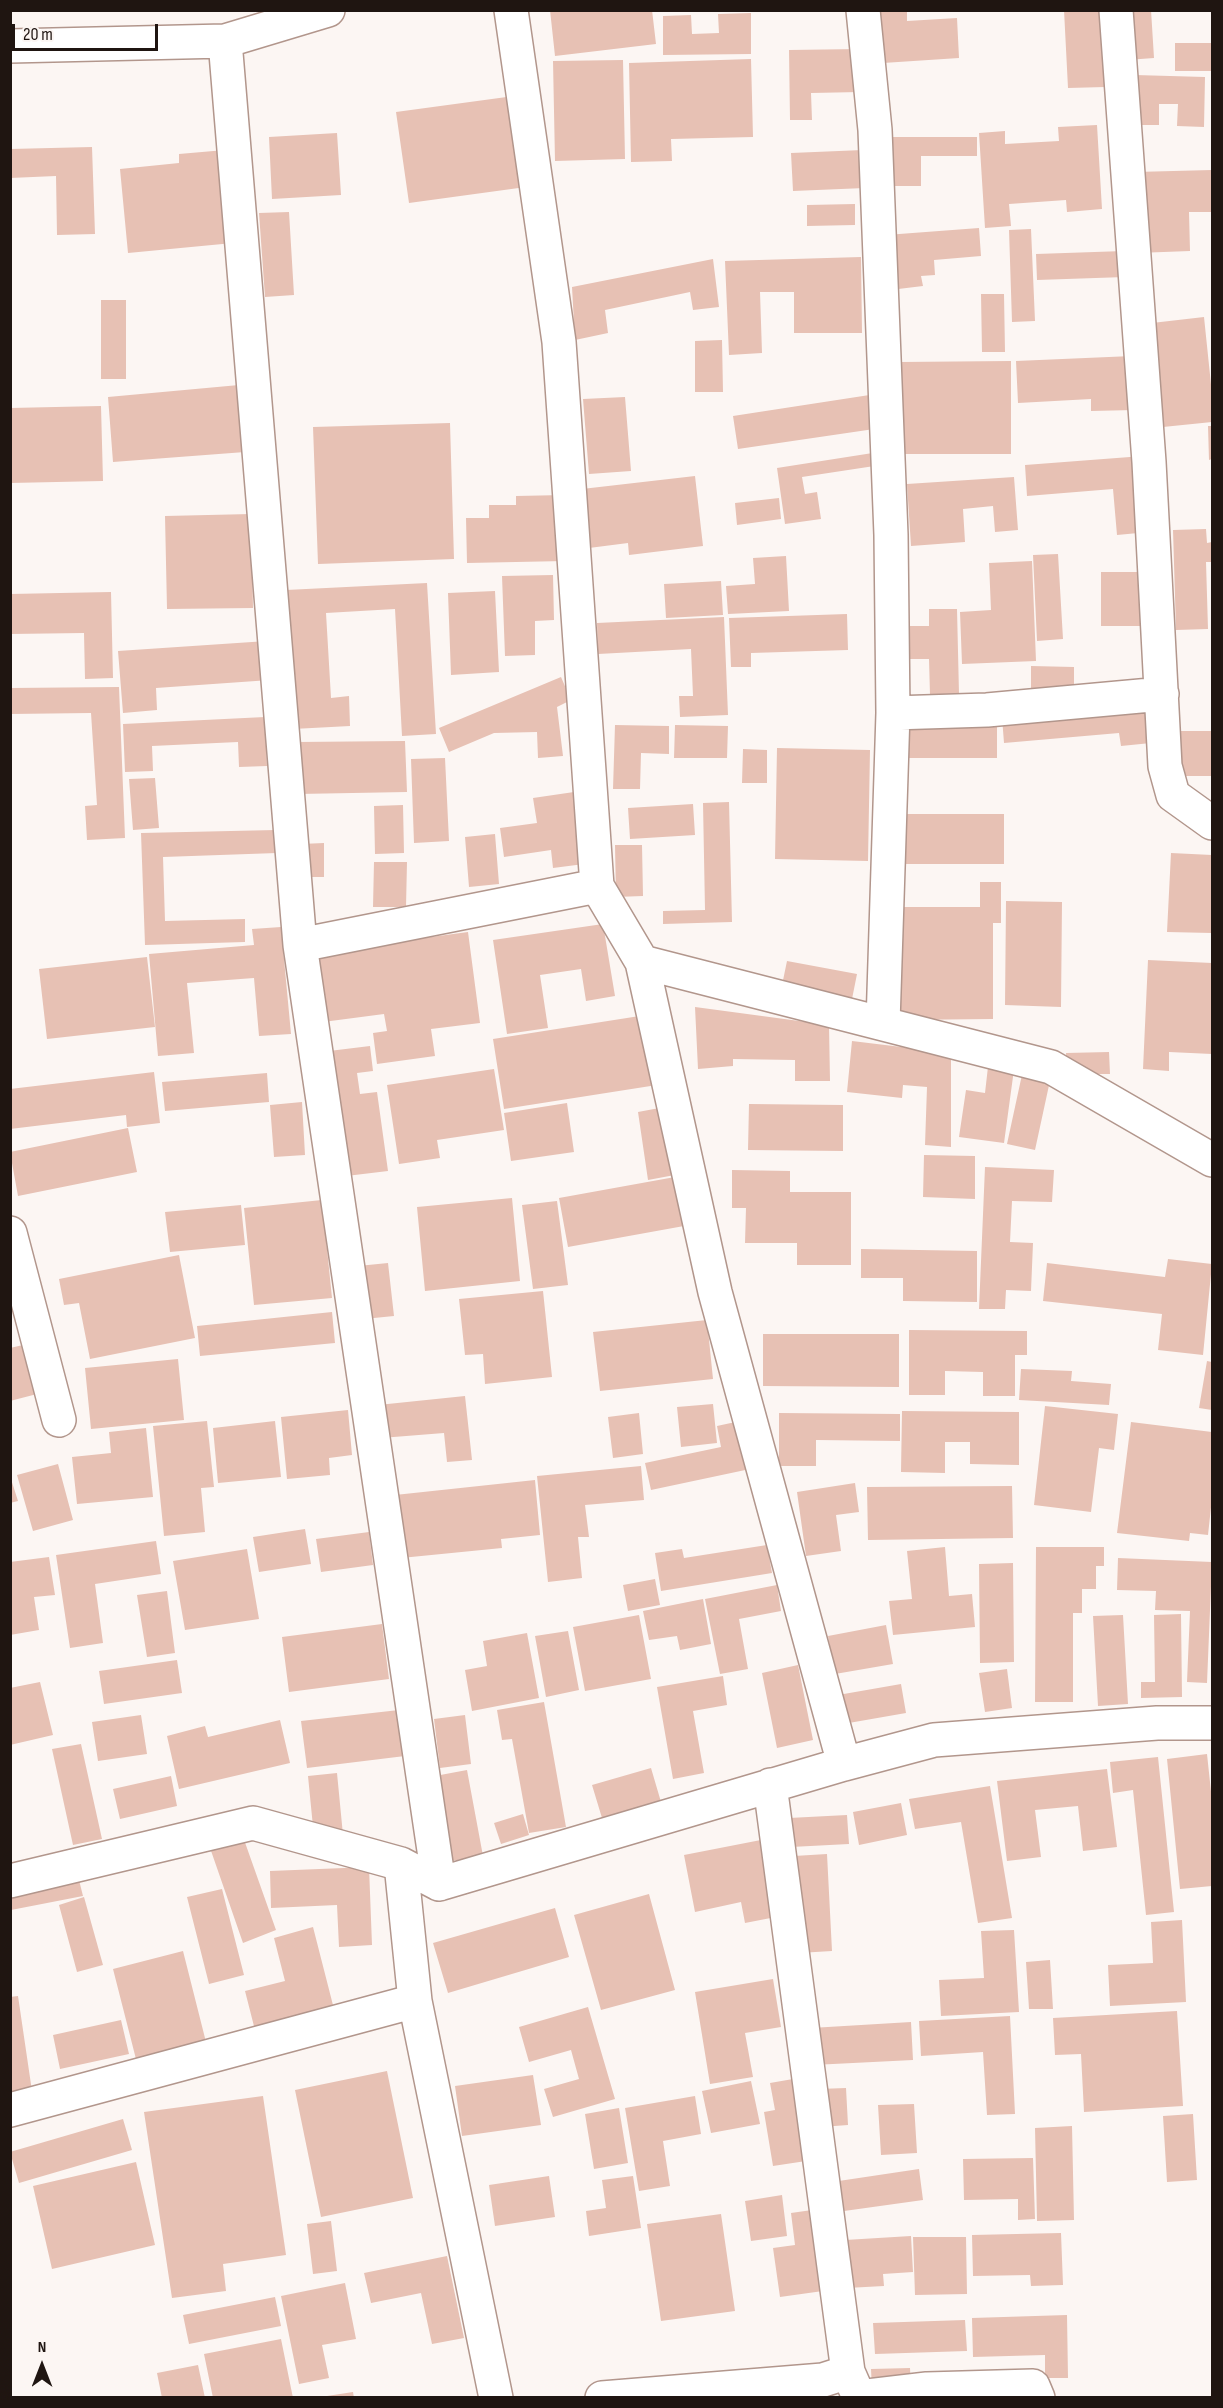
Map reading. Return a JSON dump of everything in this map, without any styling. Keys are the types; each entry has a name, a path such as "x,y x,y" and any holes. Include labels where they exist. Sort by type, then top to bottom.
{"street":[{"path":"511,10 559,342 597,886 642,962 716,1292 844,1764"},
{"path":"863,10 875,130 891,535 893,712 883,1023"},
{"path":"1116,10 1149,462 1166,766 1173,795 1212,823"},
{"path":"10,46 225,41 313,12"},
{"path":"225,41 300,945 440,1884"},
{"path":"893,712 987,710 1162,694"},
{"path":"300,945 597,886"},
{"path":"642,962 1052,1067 1212,1160"},
{"path":"10,1233 60,1420"},
{"path":"10,1881 254,1822 402,1864 440,1884 770,1785 934,1740 1157,1724 1212,1723"},
{"path":"770,1785 848,2372 860,2397 927,2389 1033,2386 1038,2397"},
{"path":"402,1864 415,2001 496,2397"},
{"path":"10,2110 415,2001"},
{"path":"602,2397 824,2380 848,2372"}],"building":[{"path":"550,10 652,10 656,44 555,56"},
{"path":"907,10 907,21 957,18 959,58 883,63 880,12"},
{"path":"1064,10 1101,10 1105,87 1068,88"},
{"path":"1123,10 1151,10 1154,58 1127,60"},
{"path":"751,13 751,54 663,55 663,16 691,15 692,34 719,33 718,14"},
{"path":"1175,43 1212,43 1212,71 1175,71"},
{"path":"859,49 860,92 811,93 812,120 790,120 789,50"},
{"path":"751,59 753,137 671,139 672,161 631,162 629,63"},
{"path":"623,60 625,159 555,161 553,61"},
{"path":"1135,75 1205,77 1204,127 1177,126 1178,104 1159,104 1159,125 1133,125"},
{"path":"514,96 526,187 409,203 396,112"},
{"path":"1097,125 1102,209 1067,212 1066,200 1009,204 1011,226 985,228 979,133 1005,131 1005,144 1059,141 1058,127"},
{"path":"337,133 341,195 272,199 269,137"},
{"path":"889,137 977,137 977,156 921,156 921,186 888,186"},
{"path":"92,147 95,234 57,235 56,176 10,178 10,149"},
{"path":"225,150 233,243 128,253 120,169 179,163 179,154"},
{"path":"863,150 865,188 793,191 791,153"},
{"path":"1212,170 1212,212 1189,212 1190,251 1137,253 1135,172"},
{"path":"855,204 855,225 807,226 807,205"},
{"path":"289,212 294,295 265,297 259,213"},
{"path":"979,228 981,256 934,260 935,275 921,276 923,286 890,290 886,235"},
{"path":"1031,229 1035,321 1012,322 1009,230"},
{"path":"1124,251 1125,277 1037,280 1036,254"},
{"path":"861,257 862,333 794,333 794,292 760,292 762,353 729,355 725,261"},
{"path":"713,259 719,307 693,310 690,292 605,310 608,333 575,340 572,287"},
{"path":"981,294 1004,294 1005,352 982,352"},
{"path":"101,300 126,300 126,379 101,379"},
{"path":"1204,317 1212,394 1212,422 1163,427 1152,323"},
{"path":"722,340 723,392 695,392 695,341"},
{"path":"1132,356 1134,410 1091,411 1091,399 1018,403 1016,361"},
{"path":"1011,361 1011,454 900,454 900,362"},
{"path":"239,385 245,452 113,462 108,397"},
{"path":"876,394 881,428 738,449 733,416"},
{"path":"625,397 631,471 589,474 583,399"},
{"path":"101,406 103,481 10,483 10,408"},
{"path":"450,423 454,559 318,564 313,427"},
{"path":"1208,426 1212,426 1212,459 1209,460"},
{"path":"879,452 881,465 802,477 805,494 817,492 821,519 785,524 777,468"},
{"path":"1143,456 1149,532 1117,535 1113,489 1027,496 1025,465"},
{"path":"695,476 703,546 629,555 628,543 589,548 582,489"},
{"path":"1014,477 1018,530 995,532 993,506 963,509 965,542 911,546 907,484"},
{"path":"564,495 565,561 467,563 466,518 489,518 489,505 516,505 516,496"},
{"path":"779,498 781,519 737,525 735,503"},
{"path":"251,514 253,608 167,609 165,516"},
{"path":"1206,529 1207,543 1212,542 1212,562 1206,562 1208,629 1176,630 1173,530"},
{"path":"1058,554 1063,639 1037,641 1033,555"},
{"path":"786,556 789,611 728,614 726,586 755,584 753,558"},
{"path":"1032,561 1036,661 962,664 960,612 991,610 989,563"},
{"path":"1101,572 1150,572 1149,626 1101,626"},
{"path":"553,575 554,620 535,621 535,655 505,656 502,576"},
{"path":"721,581 723,615 666,618 664,584"},
{"path":"427,583 436,734 402,736 395,609 326,613 331,698 349,696 350,726 293,729 286,590"},
{"path":"495,591 499,672 451,675 448,593"},
{"path":"111,592 113,678 85,679 84,633 10,634 10,594"},
{"path":"929,609 957,609 959,694 930,695 929,659 908,659 907,626 929,626"},
{"path":"847,614 848,650 751,653 751,667 731,667 729,618"},
{"path":"724,617 728,715 680,717 679,696 693,696 691,649 598,654 597,623"},
{"path":"267,641 270,680 156,688 157,710 123,713 118,651"},
{"path":"1031,666 1074,667 1074,695 1031,695"},
{"path":"561,677 571,700 557,707 563,756 538,758 537,732 494,733 449,752 439,728"},
{"path":"119,687 125,838 87,840 85,806 97,805 91,713 10,714 10,688"},
{"path":"1147,704 1151,743 1121,746 1119,733 1004,743 1002,717"},
{"path":"997,715 997,758 903,758 903,716"},
{"path":"265,717 267,766 239,767 238,742 152,746 153,771 125,772 123,724"},
{"path":"615,725 669,726 669,754 641,753 640,789 613,789"},
{"path":"675,725 728,726 727,758 674,758"},
{"path":"1181,731 1212,731 1212,776 1181,776"},
{"path":"405,741 407,792 298,794 297,742"},
{"path":"777,748 870,750 868,861 775,859"},
{"path":"743,749 767,750 767,783 742,783"},
{"path":"445,758 449,841 414,843 411,759"},
{"path":"155,778 159,828 133,830 129,779"},
{"path":"574,792 584,864 553,868 551,850 504,857 500,828 537,823 533,798"},
{"path":"729,802 732,922 663,924 663,911 705,910 703,803"},
{"path":"693,804 695,835 630,839 628,808"},
{"path":"403,805 404,853 375,854 374,806"},
{"path":"896,814 1004,814 1004,864 896,864"},
{"path":"276,830 277,853 163,857 165,921 245,919 245,942 145,945 141,833"},
{"path":"495,834 499,884 469,887 465,837"},
{"path":"324,843 324,877 301,877 301,844"},
{"path":"615,845 642,845 643,896 616,897"},
{"path":"1171,853 1212,855 1212,933 1167,932"},
{"path":"374,862 407,862 406,907 373,907"},
{"path":"980,882 1001,882 1001,923 993,923 993,1019 897,1020 896,907 980,907"},
{"path":"1006,901 1062,902 1061,1007 1005,1005"},
{"path":"603,924 615,996 586,1001 581,969 540,975 548,1028 507,1034 493,940"},
{"path":"281,927 291,1034 259,1036 254,978 187,983 194,1053 158,1056 149,954 254,945 252,929"},
{"path":"468,932 480,1023 431,1029 435,1056 377,1064 373,1033 387,1031 384,1014 323,1022 313,953"},
{"path":"147,957 155,1027 47,1039 39,969"},
{"path":"1148,960 1212,963 1212,1054 1169,1052 1169,1071 1143,1069"},
{"path":"787,961 857,974 851,1004 781,990"},
{"path":"695,1007 829,1025 830,1081 795,1081 795,1060 733,1059 733,1066 698,1069"},
{"path":"646,1015 657,1085 504,1109 493,1039"},
{"path":"852,1041 951,1053 951,1147 925,1145 927,1087 903,1085 902,1098 847,1092"},
{"path":"370,1046 373,1071 357,1073 360,1094 377,1092 388,1171 338,1177 321,1052"},
{"path":"1109,1052 1110,1074 1067,1074 1066,1053"},
{"path":"989,1058 1015,1062 1004,1143 959,1137 966,1090 985,1093"},
{"path":"494,1069 504,1130 437,1140 440,1158 399,1164 387,1085"},
{"path":"1023,1070 1051,1076 1035,1150 1007,1144"},
{"path":"154,1072 160,1123 127,1127 126,1115 10,1129 10,1089"},
{"path":"267,1073 269,1102 165,1111 162,1082"},
{"path":"302,1102 305,1155 274,1157 270,1105"},
{"path":"567,1103 574,1152 511,1161 504,1113"},
{"path":"749,1104 843,1105 843,1151 748,1150"},
{"path":"670,1106 680,1174 648,1180 638,1112"},
{"path":"128,1128 137,1172 18,1196 10,1152"},
{"path":"924,1155 975,1156 975,1199 923,1197"},
{"path":"985,1167 1054,1170 1052,1202 1012,1201 1010,1242 1033,1243 1031,1291 1006,1290 1005,1309 979,1309"},
{"path":"732,1170 790,1171 790,1192 851,1192 851,1265 797,1265 797,1243 745,1243 746,1208 732,1208"},
{"path":"675,1177 684,1226 568,1247 559,1198"},
{"path":"512,1198 520,1281 425,1291 417,1207"},
{"path":"322,1200 332,1298 254,1305 244,1208"},
{"path":"557,1201 568,1285 533,1289 522,1205"},
{"path":"241,1205 245,1245 170,1252 165,1212"},
{"path":"861,1249 977,1251 977,1302 903,1301 903,1278 861,1278"},
{"path":"179,1255 195,1338 90,1359 79,1303 64,1305 59,1279"},
{"path":"1168,1259 1212,1264 1203,1355 1158,1350 1162,1314 1043,1301 1047,1263 1165,1277"},
{"path":"388,1263 394,1316 364,1319 358,1266"},
{"path":"543,1291 552,1377 485,1384 483,1354 465,1355 459,1299"},
{"path":"332,1312 335,1343 200,1356 197,1326"},
{"path":"707,1320 713,1379 600,1391 593,1332"},
{"path":"909,1330 1027,1331 1027,1355 1015,1355 1015,1396 983,1396 983,1372 945,1371 945,1395 909,1395"},
{"path":"763,1334 899,1334 899,1387 763,1386"},
{"path":"23,1345 37,1394 10,1401 10,1348"},
{"path":"178,1359 184,1420 91,1429 85,1368"},
{"path":"1207,1361 1212,1362 1212,1410 1199,1408"},
{"path":"1021,1369 1072,1371 1071,1381 1111,1384 1109,1405 1019,1400"},
{"path":"465,1396 472,1460 447,1462 444,1433 381,1438 378,1405"},
{"path":"713,1404 717,1443 681,1447 677,1407"},
{"path":"1045,1406 1118,1414 1114,1450 1099,1448 1091,1512 1034,1505"},
{"path":"348,1410 352,1455 329,1458 330,1475 287,1479 281,1417"},
{"path":"902,1411 1019,1412 1019,1465 970,1464 970,1442 945,1442 945,1473 901,1472"},
{"path":"639,1413 643,1454 613,1458 608,1417"},
{"path":"779,1413 900,1414 900,1441 816,1440 816,1466 779,1466"},
{"path":"207,1421 214,1487 201,1488 205,1532 164,1536 153,1426"},
{"path":"275,1421 281,1477 218,1483 213,1428"},
{"path":"740,1421 750,1469 651,1490 645,1463 721,1447 717,1426"},
{"path":"1131,1422 1212,1432 1212,1498 1208,1535 1190,1533 1189,1541 1117,1533"},
{"path":"146,1428 153,1497 77,1504 72,1457 111,1453 109,1432"},
{"path":"58,1464 73,1520 33,1531 17,1475"},
{"path":"641,1466 644,1500 585,1505 589,1537 578,1537 582,1578 548,1582 537,1476"},
{"path":"10,1476 18,1501 10,1503"},
{"path":"535,1480 540,1535 501,1539 502,1548 401,1558 395,1495"},
{"path":"855,1483 859,1512 836,1515 841,1551 806,1556 797,1492"},
{"path":"1012,1486 1013,1538 868,1540 867,1487"},
{"path":"305,1529 311,1564 259,1572 253,1537"},
{"path":"369,1532 373,1565 321,1572 316,1539"},
{"path":"156,1541 161,1574 95,1584 103,1643 70,1648 56,1555"},
{"path":"767,1545 772,1573 661,1591 655,1553 682,1549 684,1558"},
{"path":"945,1547 949,1596 972,1594 975,1627 893,1635 889,1601 912,1599 907,1551"},
{"path":"1036,1547 1104,1547 1104,1566 1096,1566 1096,1589 1082,1589 1082,1613 1073,1613 1073,1702 1035,1702"},
{"path":"247,1549 259,1619 185,1630 173,1561"},
{"path":"49,1557 55,1595 34,1597 39,1630 10,1635 10,1562"},
{"path":"1118,1558 1212,1562 1207,1683 1187,1682 1190,1611 1155,1610 1156,1591 1117,1590"},
{"path":"1013,1563 1014,1662 980,1663 979,1564"},
{"path":"655,1579 660,1605 628,1611 623,1585"},
{"path":"777,1585 781,1611 739,1619 748,1669 720,1674 705,1599"},
{"path":"167,1591 175,1653 147,1657 137,1595"},
{"path":"703,1599 711,1644 680,1650 677,1636 649,1640 643,1611"},
{"path":"1181,1614 1182,1697 1141,1698 1141,1682 1155,1682 1154,1615"},
{"path":"639,1615 651,1679 585,1691 573,1627"},
{"path":"1123,1615 1128,1704 1098,1706 1093,1616"},
{"path":"382,1624 389,1679 289,1692 282,1637"},
{"path":"886,1625 893,1664 835,1674 828,1636"},
{"path":"568,1631 579,1690 546,1697 535,1636"},
{"path":"527,1633 539,1698 472,1711 465,1670 487,1666 483,1641"},
{"path":"177,1660 182,1693 104,1704 99,1671"},
{"path":"798,1665 813,1740 777,1748 762,1673"},
{"path":"1007,1669 1012,1708 985,1712 979,1673"},
{"path":"723,1676 727,1705 693,1711 704,1773 673,1779 657,1687"},
{"path":"40,1682 53,1735 10,1745 10,1688"},
{"path":"901,1684 906,1713 843,1724 838,1695"},
{"path":"544,1702 566,1827 529,1833 512,1739 502,1740 497,1710"},
{"path":"399,1710 405,1756 307,1768 301,1721"},
{"path":"141,1715 147,1754 98,1761 92,1722"},
{"path":"465,1715 471,1764 440,1768 434,1719"},
{"path":"280,1720 290,1763 179,1789 167,1736 205,1726 208,1737"},
{"path":"81,1744 102,1839 73,1845 52,1749"},
{"path":"1207,1754 1212,1801 1212,1886 1180,1889 1167,1759"},
{"path":"1158,1757 1174,1912 1146,1915 1133,1790 1113,1793 1110,1762"},
{"path":"651,1768 661,1802 602,1818 592,1785"},
{"path":"1107,1769 1117,1847 1083,1851 1078,1806 1035,1810 1041,1857 1007,1861 997,1781"},
{"path":"467,1770 483,1856 451,1861 435,1776"},
{"path":"337,1773 343,1835 314,1837 308,1776"},
{"path":"171,1776 177,1806 120,1819 113,1789"},
{"path":"990,1786 1012,1918 978,1923 961,1822 915,1829 909,1799"},
{"path":"901,1803 907,1835 859,1845 853,1812"},
{"path":"523,1814 529,1835 501,1844 494,1823"},
{"path":"847,1815 849,1844 791,1847 789,1818"},
{"path":"242,1834 276,1930 243,1943 209,1845"},
{"path":"766,1839 781,1916 745,1923 741,1902 695,1912 684,1855"},
{"path":"827,1854 832,1951 799,1953 794,1856"},
{"path":"369,1867 372,1945 339,1947 337,1905 271,1908 270,1871"},
{"path":"77,1872 83,1896 11,1910 10,1885"},
{"path":"222,1889 244,1975 209,1984 187,1897"},
{"path":"649,1894 675,1990 601,2010 574,1915"},
{"path":"84,1897 103,1965 77,1972 59,1905"},
{"path":"555,1908 569,1957 448,1993 433,1943"},
{"path":"1182,1920 1186,2002 1110,2006 1108,1965 1153,1963 1151,1922"},
{"path":"313,1927 335,2013 256,2034 245,1991 285,1981 274,1938"},
{"path":"1014,1930 1019,2012 941,2016 939,1980 984,1978 981,1931"},
{"path":"183,1951 207,2046 137,2063 113,1969"},
{"path":"1050,1960 1053,2009 1029,2009 1026,1962"},
{"path":"773,1979 781,2027 745,2033 753,2077 710,2084 695,1992"},
{"path":"18,1996 33,2098 10,2101 10,1997"},
{"path":"588,2007 615,2099 553,2117 544,2089 579,2079 571,2050 529,2062 519,2027"},
{"path":"1177,2011 1183,2106 1084,2112 1081,2054 1055,2055 1053,2018"},
{"path":"1010,2016 1015,2114 987,2115 983,2052 921,2056 919,2021"},
{"path":"121,2020 129,2054 60,2069 53,2035"},
{"path":"911,2022 913,2060 813,2065 811,2028"},
{"path":"387,2071 413,2198 321,2217 295,2090"},
{"path":"533,2075 541,2125 462,2136 455,2086"},
{"path":"793,2079 806,2161 773,2166 764,2112 775,2110 770,2083"},
{"path":"751,2081 760,2124 711,2133 702,2091"},
{"path":"846,2088 848,2125 821,2127 819,2089"},
{"path":"263,2096 286,2255 223,2264 226,2291 172,2298 144,2112"},
{"path":"695,2096 701,2134 663,2141 670,2186 639,2191 625,2108"},
{"path":"914,2104 917,2153 881,2155 878,2105"},
{"path":"619,2108 628,2163 594,2169 585,2114"},
{"path":"1193,2114 1197,2180 1167,2182 1163,2116"},
{"path":"123,2119 132,2150 19,2183 10,2152"},
{"path":"1072,2126 1074,2220 1037,2221 1035,2128"},
{"path":"1033,2158 1035,2219 1018,2220 1018,2199 964,2200 963,2159"},
{"path":"136,2162 155,2245 52,2269 33,2186"},
{"path":"919,2169 923,2200 837,2212 832,2182"},
{"path":"549,2176 555,2217 495,2226 489,2185"},
{"path":"633,2176 641,2228 589,2236 586,2211 606,2208 602,2180"},
{"path":"782,2195 787,2236 751,2241 745,2201"},
{"path":"819,2209 830,2290 780,2297 773,2248 795,2245 791,2213"},
{"path":"721,2214 735,2311 661,2321 647,2224"},
{"path":"331,2221 337,2271 313,2274 307,2224"},
{"path":"1061,2233 1063,2285 1031,2286 1030,2275 973,2276 972,2235"},
{"path":"911,2236 913,2272 883,2274 884,2286 847,2288 845,2240"},
{"path":"913,2237 966,2237 967,2294 915,2295"},
{"path":"447,2256 464,2338 432,2344 421,2293 371,2303 364,2273"},
{"path":"345,2283 356,2339 322,2345 329,2378 299,2384 281,2296"},
{"path":"275,2297 281,2326 189,2344 183,2315"},
{"path":"1067,2315 1068,2378 1045,2378 1045,2355 973,2357 972,2318"},
{"path":"965,2320 967,2351 875,2354 873,2323"},
{"path":"281,2339 293,2398 213,2398 204,2354"},
{"path":"198,2365 205,2398 162,2398 157,2373"},
{"path":"910,2368 911,2389 872,2390 871,2369"},
{"path":"353,2392 354,2398 327,2398 327,2396"}]}
